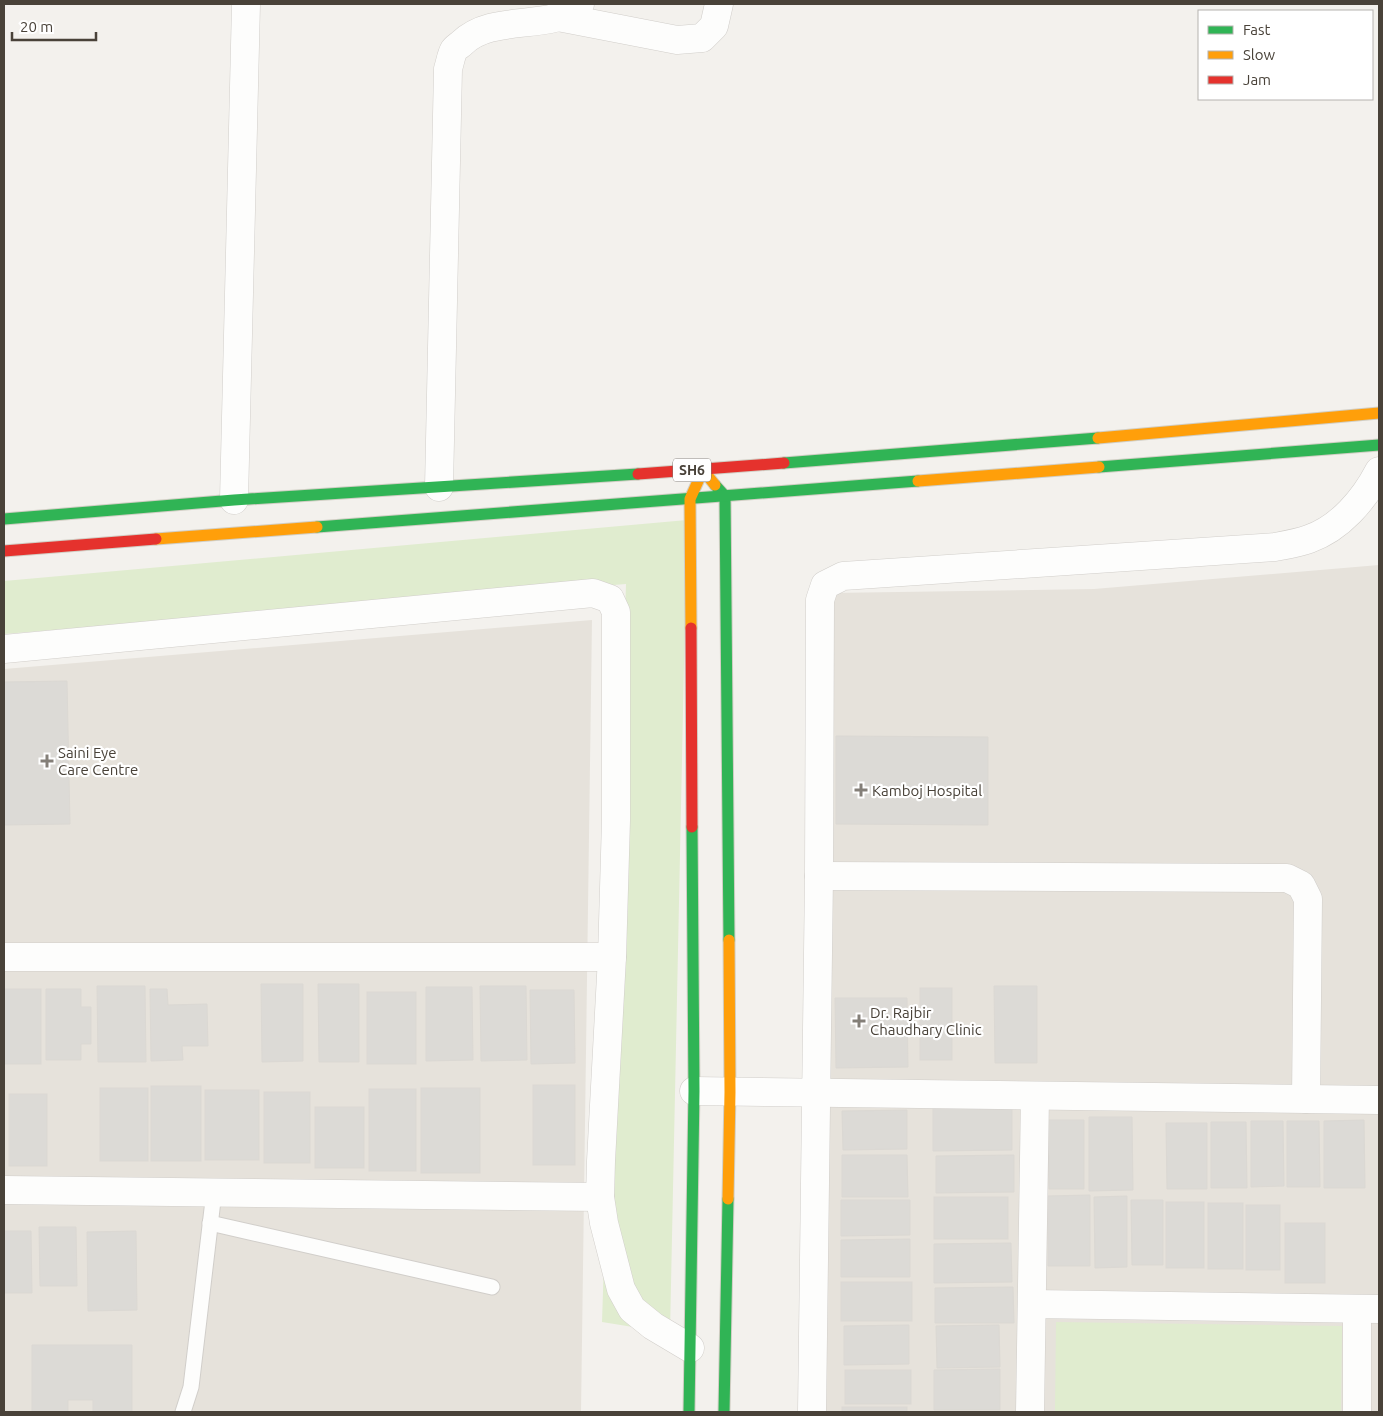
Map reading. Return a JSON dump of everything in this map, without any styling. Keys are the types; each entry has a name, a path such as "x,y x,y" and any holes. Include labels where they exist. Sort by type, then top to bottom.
{"main road":[{"name":"SH6","path":"4,519 234,500 703,470 1040,444 1379,413"},
{"name":"SH6","path":"4,551 1379,446"},
{"path":"686,1408 690,1348 694,1091 690,499 703,470 724,496 730,1092 724,1412"}],"street":[{"path":"234,500 246,4"},
{"path":"439,487 448,69 454,50 469,36 493,26 569,10 678,40 702,38 714,26 719,4"},
{"path":"812,1412 817,1093 820,600 825,585 843,576 1275,547 1310,538 1341,522 1369,490 1379,471"},
{"path":"4,649 593,593 610,599 616,612 616,820 612,957 600,1198 604,1223 621,1289 632,1309 652,1326 690,1348"},
{"path":"819,876 1287,878 1301,885 1308,899 1306,1099"},
{"path":"4,956 612,957"},
{"path":"694,1091 1379,1100"},
{"path":"1030,1412 1035,1096"},
{"path":"4,1190 600,1198"},
{"path":"1032,1304 1368,1309 1357,1412"}],"lane":[{"path":"183,1412 191,1387 214,1192"},
{"path":"210,1223 492,1287"}],"shaded area":[{"path":"1379,565 1379,1412 825,1412 830,593 1094,589"},
{"path":"592,620 581,1412 4,1412 4,669"}],"green space":[{"path":"687,520 670,1333 602,1322 626,584 4,634 4,581"},
{"path":"1056,1322 1342,1326 1341,1412 1055,1412"}],"building":[{"path":"67,681 70,824 4,825 4,682"},
{"path":"836,736 988,737 988,825 836,824"},
{"path":"261,984 303,984 303,1061 262,1062"},
{"path":"318,984 359,984 359,1062 319,1062"},
{"path":"97,986 145,986 146,1062 98,1062"},
{"path":"480,986 526,986 527,1060 481,1061"},
{"path":"994,986 1037,986 1037,1063 995,1063"},
{"path":"426,987 472,987 473,1060 426,1061"},
{"path":"920,988 952,988 952,1060 920,1060"},
{"path":"4,989 41,989 41,1064 4,1064"},
{"path":"46,989 81,989 81,1007 91,1007 91,1044 81,1044 81,1060 46,1060"},
{"path":"150,989 167,989 168,1005 207,1004 208,1046 182,1046 183,1060 151,1061"},
{"path":"530,990 574,990 575,1063 531,1064"},
{"path":"367,992 416,992 416,1064 367,1064"},
{"path":"835,998 907,998 908,1067 836,1068"},
{"path":"533,1085 575,1085 575,1165 533,1165"},
{"path":"151,1086 201,1086 201,1161 151,1161"},
{"path":"100,1088 148,1088 148,1161 100,1161"},
{"path":"421,1088 480,1088 480,1173 421,1173"},
{"path":"369,1089 416,1089 416,1171 369,1171"},
{"path":"205,1090 259,1090 259,1160 205,1160"},
{"path":"264,1092 310,1092 310,1163 264,1163"},
{"path":"9,1094 47,1094 47,1166 9,1166"},
{"path":"315,1107 364,1107 364,1168 315,1168"},
{"path":"1012,1107 1012,1150 933,1151 933,1108"},
{"path":"907,1110 907,1149 843,1150 842,1111"},
{"path":"1089,1117 1132,1117 1133,1190 1089,1191"},
{"path":"1048,1120 1084,1120 1084,1189 1049,1189"},
{"path":"1364,1120 1365,1188 1324,1188 1324,1121"},
{"path":"1251,1121 1283,1121 1284,1186 1251,1187"},
{"path":"1287,1121 1319,1121 1320,1187 1287,1187"},
{"path":"1211,1122 1246,1122 1247,1188 1211,1188"},
{"path":"1166,1123 1207,1123 1207,1189 1167,1189"},
{"path":"842,1155 907,1155 908,1197 842,1197"},
{"path":"1014,1155 1014,1192 936,1193 936,1156"},
{"path":"1090,1195 1090,1266 1048,1266 1048,1196"},
{"path":"1127,1196 1127,1267 1095,1268 1094,1197"},
{"path":"934,1197 1008,1197 1008,1239 934,1239"},
{"path":"841,1200 910,1200 910,1235 841,1236"},
{"path":"1131,1200 1163,1200 1163,1265 1132,1265"},
{"path":"1166,1202 1204,1202 1204,1268 1166,1268"},
{"path":"1208,1203 1243,1203 1243,1269 1208,1269"},
{"path":"1246,1205 1280,1205 1280,1270 1246,1270"},
{"path":"1285,1223 1325,1223 1325,1283 1285,1283"},
{"path":"39,1227 76,1227 77,1286 40,1286"},
{"path":"4,1231 31,1231 32,1293 4,1293"},
{"path":"136,1231 137,1310 88,1311 87,1232"},
{"path":"910,1239 910,1277 841,1277 841,1240"},
{"path":"1011,1243 1012,1282 934,1283 934,1244"},
{"path":"841,1282 912,1282 912,1321 841,1321"},
{"path":"1013,1287 1014,1323 935,1323 935,1288"},
{"path":"909,1325 909,1364 844,1365 844,1326"},
{"path":"999,1325 1000,1367 937,1368 936,1326"},
{"path":"32,1345 132,1345 132,1412 93,1412 93,1400 68,1400 68,1412 32,1412"},
{"path":"1000,1369 1000,1410 934,1410 934,1370"},
{"path":"845,1370 911,1370 911,1404 845,1404"},
{"path":"842,1407 907,1407 907,1412 842,1412"}],"traffic: fast":[{"path":"784,463 1098,438"},
{"path":"1099,467 1379,445"},
{"path":"4,519 234,500 638,474"},
{"path":"317,527 918,481"},
{"path":"715,485 725,496 729,940"},
{"path":"689,1412 694,1091 692,827"},
{"path":"724,1412 728,1199"}],"traffic: slow":[{"path":"1098,438 1379,413"},
{"path":"918,481 1099,467"},
{"path":"691,628 690,499 703,470 715,485"},
{"path":"156,539 317,527"},
{"path":"728,1199 730,1092 729,940"}],"traffic: jam":[{"path":"638,474 784,463"},
{"path":"4,551 156,539"},
{"path":"691,628 692,827"}],"place":[{"name":"Saini Eye Care Centre","path":"47,761"},
{"name":"Kamboj Hospital","path":"861,790"},
{"name":"Dr. Rajbir Chaudhary Clinic","path":"859,1021"}]}
